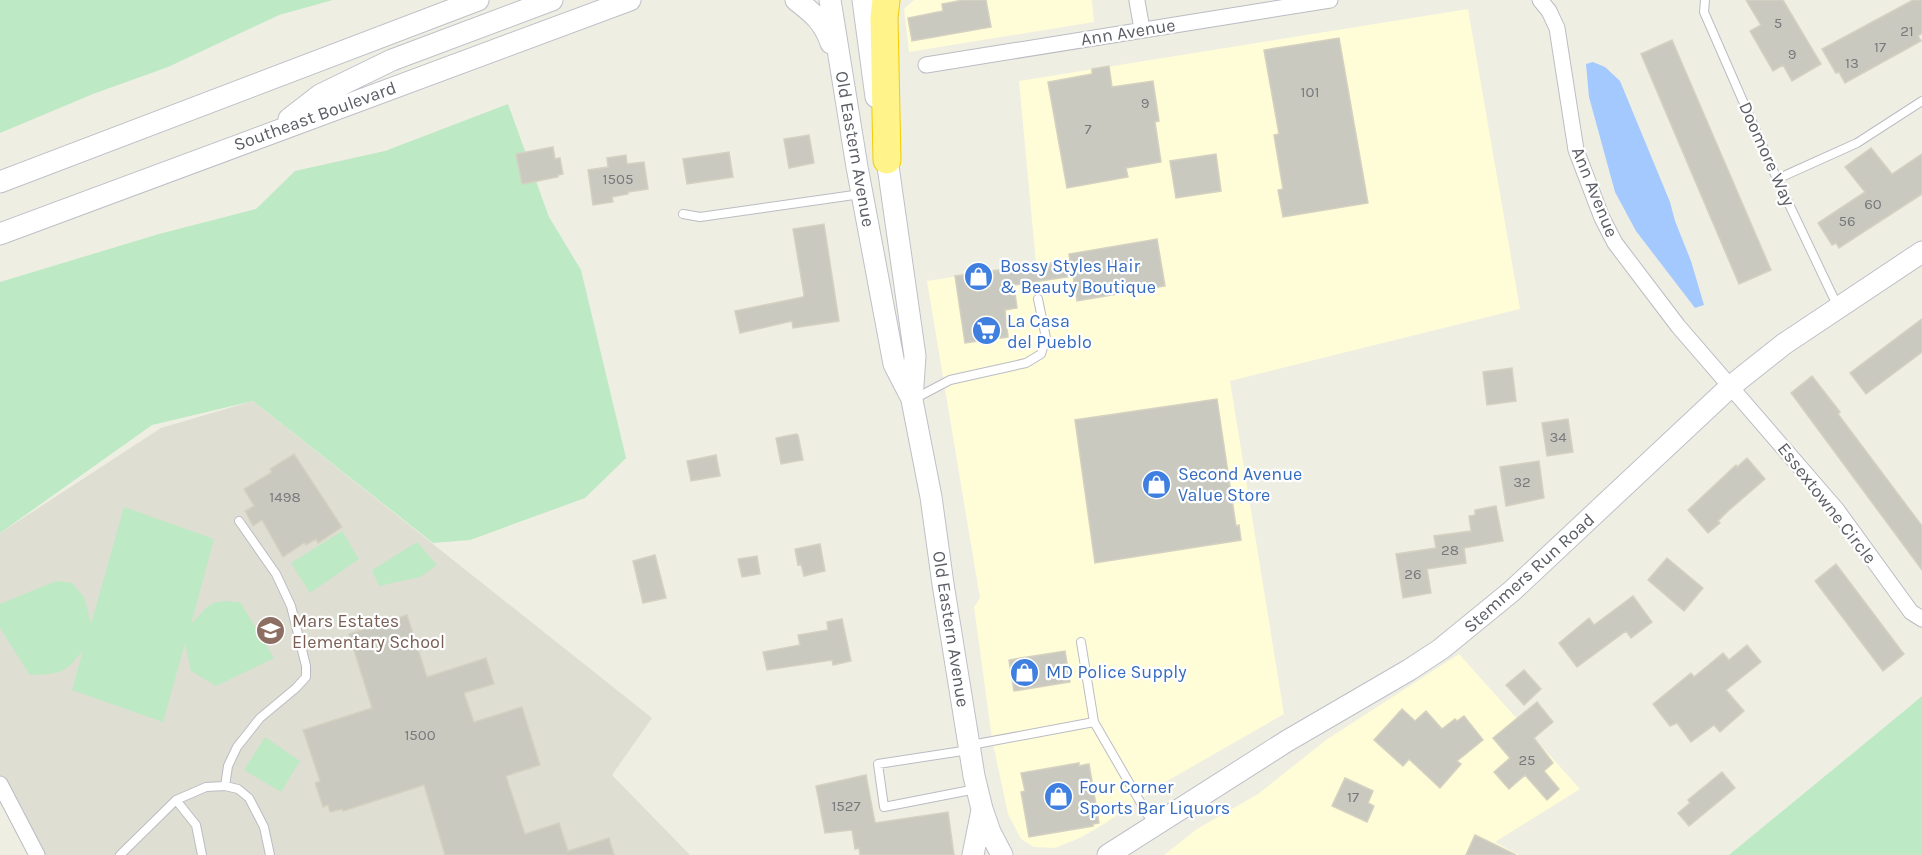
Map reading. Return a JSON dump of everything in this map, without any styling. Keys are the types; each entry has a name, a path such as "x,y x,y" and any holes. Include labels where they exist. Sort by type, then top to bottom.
{"highway":[{"path":"886,0 884,18 887,160"}],"street":[{"path":"0,182 478,0"},
{"path":"272,132 320,95 351,79 392,60 552,0"},
{"name":"Southeast Boulevard","path":"0,234 630,0"},
{"path":"796,0 826,28 844,82"},
{"name":"Old Eastern Avenue","path":"830,0 862,194 894,364 912,400"},
{"name":"Old Eastern Avenue","path":"862,0 915,356 912,400 931,497 944,590 980,799 1003,852"},
{"name":"Ann Avenue","path":"926,65 1330,0"},
{"name":"Ann Avenue","path":"1540,0 1549,11 1557,28 1576,150 1602,218 1615,243 1640,277 1678,326 1731,386"},
{"path":"1137,1 1142,29"},
{"name":"Stemmers Run Road","path":"1108,855 1131,846 1154,825 1287,741 1441,649 1512,591 1731,386 1784,344 1838,306 1922,252"},
{"name":"Essextowne Circle","path":"1731,386 1837,510 1911,612 1922,619"},
{"path":"1,790 37,855"},
{"path":"973,855 980,799"}],"lane":[{"name":"Doomore Way","path":"1705,0 1704,12 1777,179 1838,306"},
{"path":"1777,179 1857,143 1922,101"},
{"path":"683,214 700,217 862,194"},
{"path":"912,400 950,380 1026,363 1041,354 1046,338 1038,299"},
{"path":"225,786 228,766 237,747 260,718 297,688 306,677 306,666 291,606 276,574 239,521"},
{"path":"1081,642 1094,722 1154,825"},
{"path":"980,799 884,807 878,764 970,748 1094,722"},
{"path":"120,855 176,800 206,787 225,786 238,789 249,798 264,827 270,855"},
{"path":"176,800 196,825 202,855"},
{"path":"127,849 134,855"}],"shaded area":[{"path":"914,0 1092,0 1094,22 909,52 904,9"},
{"path":"1468,9 1520,309 1230,381 1284,714 1169,780 1080,838 1055,848 1034,847 1021,839 1008,814 992,739 974,607 980,598 927,281 1036,264 1019,81"},
{"name":"Mars Estates Elementary School","path":"253,401 652,718 612,775 690,855 41,855 0,782 0,533 161,428"},
{"path":"1459,654 1580,789 1495,842 1519,855 1164,855 1197,829 1258,794 1326,740"}],"green space":[{"path":"0,0 333,0 279,15 168,67 93,94 0,133"},
{"path":"508,104 549,217 581,270 626,458 585,498 470,540 433,543 253,401 152,425 0,533 0,282 159,234 256,209 295,171 385,151"},
{"path":"124,507 214,539 191,624 211,604 222,601 240,602 274,658 216,686 191,671 185,643 163,722 72,690 83,650 71,664 61,671 30,675 0,628 0,604 56,581 72,583 84,597 91,624"},
{"path":"342,531 359,559 310,593 291,563"},
{"path":"417,542 437,565 420,577 379,586 372,570"},
{"path":"1922,696 1922,855 1729,855 1903,712"},
{"path":"265,737 300,761 281,792 244,770"}],"water":[{"path":"1593,62 1605,67 1620,81 1670,202 1704,305 1695,308 1636,231 1615,192 1589,97 1586,64"}],"building":[{"path":"963,0 986,0 991,27 912,41 908,18 943,11 942,4"},
{"path":"1746,0 1783,0 1821,64 1792,81 1783,65 1773,71 1750,31 1761,25"},
{"path":"1913,0 1922,0 1922,33 1918,36 1921,41 1845,83 1839,72 1836,73 1822,49"},
{"path":"1339,38 1368,203 1283,217 1278,190 1283,189 1274,135 1279,134 1264,50"},
{"path":"1672,40 1771,270 1739,284 1641,54"},
{"path":"1109,66 1112,87 1153,81 1159,121 1155,122 1161,162 1126,168 1128,177 1067,188 1048,82 1092,74 1092,69"},
{"path":"809,135 814,163 789,168 784,139"},
{"path":"553,147 555,159 560,158 563,174 522,184 516,154"},
{"path":"1871,148 1892,174 1922,154 1922,194 1839,248 1836,243 1832,245 1818,223 1865,192 1845,167"},
{"path":"729,152 733,177 687,184 683,159"},
{"path":"1216,154 1221,191 1176,198 1170,161"},
{"path":"626,155 627,164 644,162 648,189 612,197 613,202 593,205 588,170 608,167 607,158"},
{"path":"824,224 839,321 793,328 792,321 740,333 735,311 803,297 793,229"},
{"path":"1157,239 1165,286 1077,301 1073,276 1014,285 1017,308 1005,310 1008,337 965,343 955,276 1070,260 1069,254"},
{"path":"1922,319 1922,352 1866,394 1850,373"},
{"path":"1512,368 1516,401 1487,405 1483,372"},
{"path":"1812,376 1922,526 1922,570 1791,393"},
{"name":"Second Avenue Value Store","path":"1217,399 1236,526 1239,525 1241,540 1095,563 1075,420"},
{"path":"1568,419 1573,452 1547,456 1542,423"},
{"path":"796,434 803,460 781,464 776,438"},
{"path":"294,454 342,527 318,543 316,539 306,545 304,543 283,557 262,520 253,526 245,511 254,506 244,489 272,472 270,469"},
{"path":"716,455 720,476 691,481 687,461"},
{"path":"1747,458 1765,479 1728,511 1718,521 1720,523 1708,533 1688,510 1736,465 1737,467"},
{"path":"1539,461 1544,498 1506,506 1500,467"},
{"path":"1496,506 1503,541 1464,548 1466,563 1427,569 1431,593 1403,598 1396,554 1436,548 1434,536 1471,531 1469,516 1475,515 1475,510"},
{"path":"820,544 825,571 804,576 801,564 798,565 795,549"},
{"path":"655,555 666,598 643,603 633,561"},
{"path":"757,556 760,574 742,577 738,559"},
{"path":"1667,558 1703,588 1684,611 1648,580"},
{"path":"1836,564 1904,654 1883,671 1815,581"},
{"path":"1633,596 1652,622 1631,638 1626,631 1577,667 1559,643 1589,618 1594,625"},
{"path":"407,615 427,677 486,658 494,684 464,693 474,722 522,707 540,765 506,776 525,834 559,823 568,851 609,838 614,855 445,855 424,785 343,811 342,809 330,812 328,805 323,807 315,783 320,781 303,730 372,708 349,634"},
{"path":"842,619 851,661 833,665 832,660 767,670 763,652 800,645 798,635 828,630 827,622"},
{"path":"1747,645 1761,662 1726,690 1744,711 1720,732 1714,725 1691,742 1677,723 1670,726 1653,704 1691,673 1694,677 1723,653 1729,660"},
{"path":"1065,651 1070,682 1014,691 1009,660"},
{"path":"1524,670 1541,689 1524,705 1506,685"},
{"path":"1537,702 1553,722 1534,738 1553,763 1544,771 1559,789 1547,800 1525,775 1509,789 1494,772 1510,758 1493,738"},
{"path":"1402,709 1415,721 1426,711 1442,729 1455,719 1457,721 1464,716 1483,740 1457,761 1461,764 1440,788 1409,759 1403,766 1374,740"},
{"name":"Four Corner Sports Bar Liquors","path":"1079,763 1079,766 1089,764 1099,823 1029,837 1021,792 1025,791 1021,773"},
{"path":"1722,772 1735,788 1689,826 1678,813 1690,803 1688,800"},
{"path":"866,775 875,823 948,812 954,855 860,855 859,848 855,849 852,830 825,833 816,786"},
{"path":"1345,778 1373,791 1368,803 1374,806 1367,822 1332,806"},
{"path":"1475,835 1516,855 1466,855"}],"place":[{"name":"Bossy Styles Hair & Beauty Boutique","path":"979,276"},
{"name":"La Casa del Pueblo","path":"986,331"},
{"name":"Second Avenue Value Store","path":"1157,484"},
{"name":"Mars Estates Elementary School","path":"271,631"},
{"name":"MD Police Supply","path":"1025,672"},
{"name":"Four Corner Sports Bar Liquors","path":"1058,797"}]}
